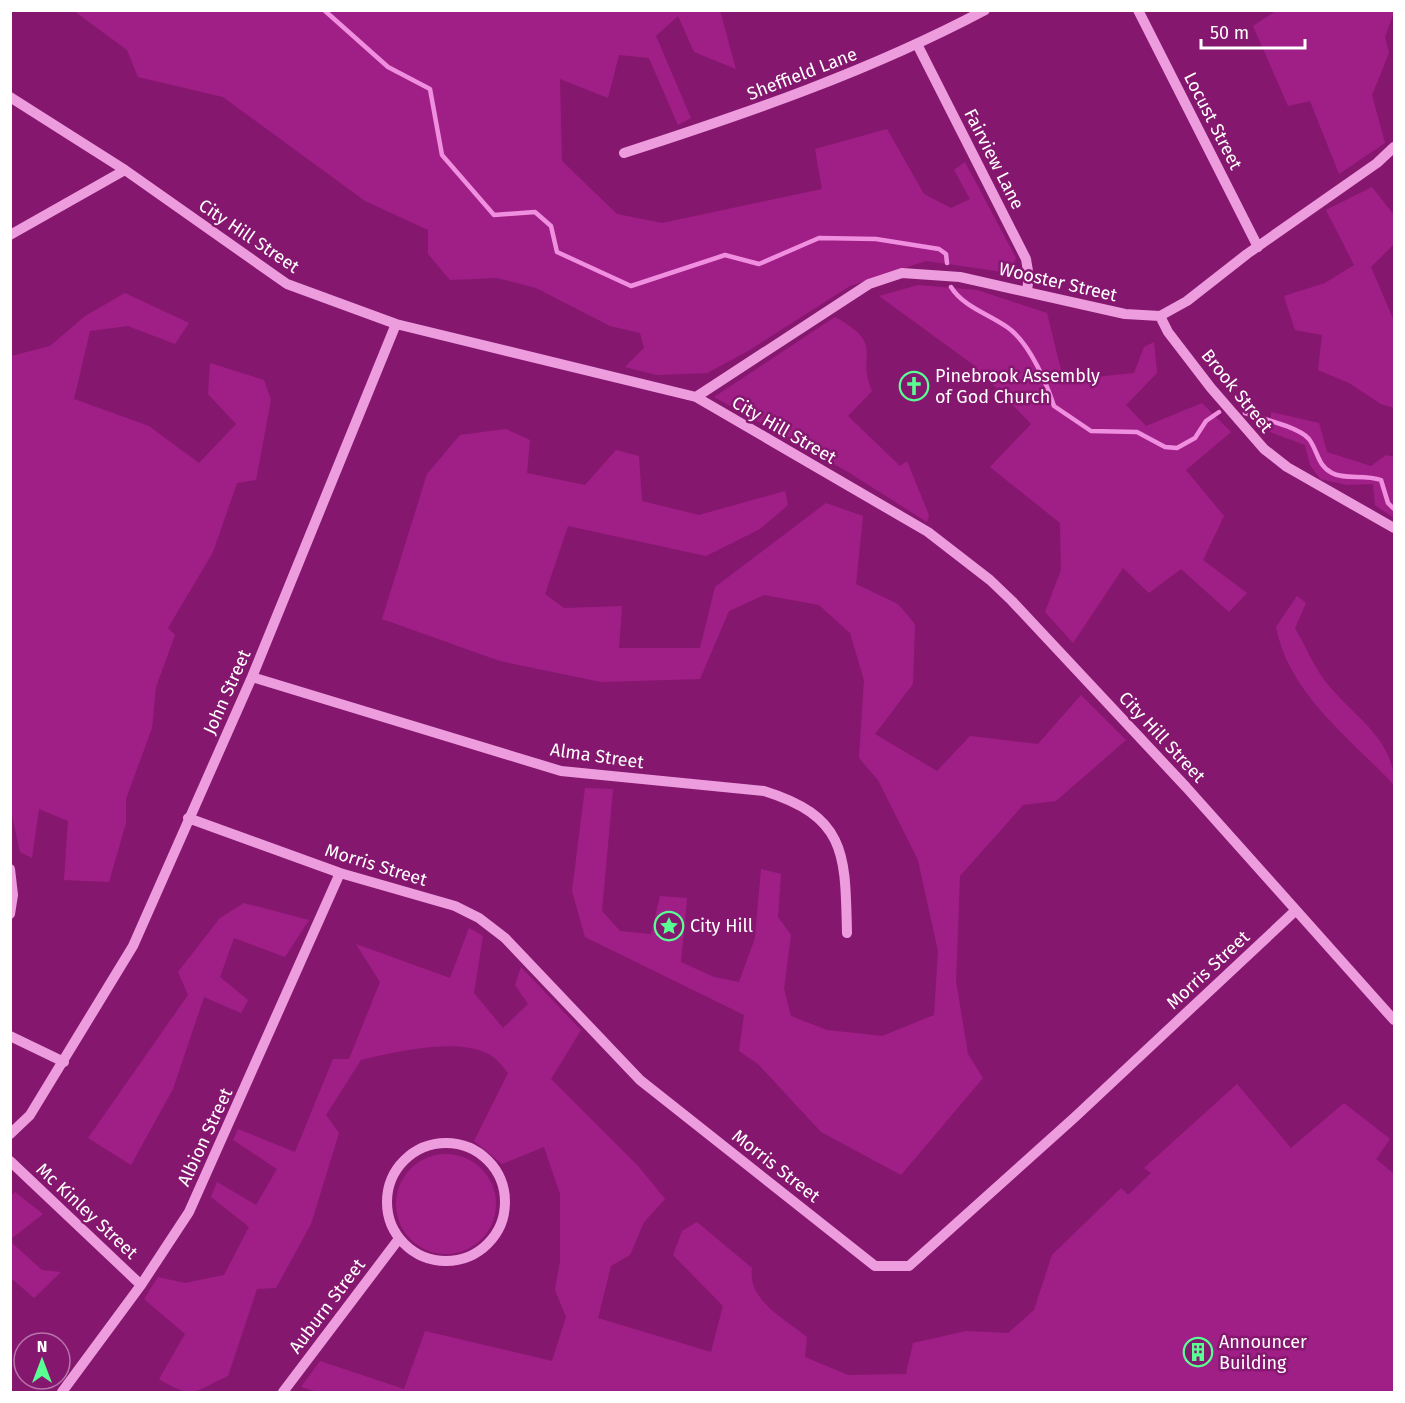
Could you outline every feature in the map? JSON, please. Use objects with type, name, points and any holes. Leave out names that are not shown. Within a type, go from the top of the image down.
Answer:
[{"type":"street","name":"Sheffield Lane","points":[[624,153],[770,105],[918,46],[985,10]]},
{"type":"street","name":"Locust Street","points":[[1138,10],[1258,247]]},
{"type":"street","name":"Fairview Lane","points":[[918,46],[1026,259],[1029,277],[1027,290]]},
{"type":"street","name":"City Hill Street","points":[[10,98],[125,170],[287,284],[396,324],[696,397],[928,532],[998,586],[1186,787],[1395,1020]]},
{"type":"street","points":[[1160,316],[1187,301],[1258,247],[1377,163],[1395,147]]},
{"type":"street","points":[[10,235],[125,170]]},
{"type":"street","name":"Wooster Street","points":[[696,397],[869,284],[902,273],[938,274],[1027,290],[1125,314],[1160,316]]},
{"type":"street","name":"Brook Street","points":[[1160,316],[1168,332],[1210,388],[1264,449],[1287,467],[1395,528]]},
{"type":"street","name":"John Street","points":[[10,1134],[30,1115],[133,946],[252,677],[396,324]]},
{"type":"street","name":"Alma Street","points":[[252,677],[561,771],[764,791],[796,801],[818,817],[841,850],[846,875],[847,933]]},
{"type":"street","name":"Morris Street","points":[[188,818],[340,873],[455,906],[479,918],[505,938],[640,1080],[875,1266],[892,1268],[909,1266],[1076,1117],[1295,911]]},
{"type":"street","points":[[10,869],[13,895],[10,914]]},
{"type":"street","name":"Albion Street","points":[[62,1392],[141,1285],[189,1212],[340,873]]},
{"type":"street","points":[[10,1036],[64,1062]]},
{"type":"street","points":[[450,1143],[470,1148],[494,1168],[504,1192],[505,1204],[501,1224],[486,1246],[460,1260],[430,1259],[416,1253],[398,1240],[386,1206],[391,1179],[407,1157],[427,1147],[450,1143]]},
{"type":"street","name":"Mc Kinley Street","points":[[10,1161],[141,1285]]},
{"type":"street","name":"Auburn Street","points":[[283,1392],[398,1240]]},
{"type":"shaded area","points":[[74,11],[720,11],[736,69],[694,52],[678,16],[656,36],[691,118],[678,125],[649,58],[619,55],[608,98],[560,79],[562,161],[617,214],[662,223],[822,189],[815,149],[887,129],[924,194],[951,208],[970,199],[954,170],[965,162],[1016,258],[1010,273],[926,261],[850,286],[748,351],[707,373],[657,375],[625,367],[644,348],[640,333],[610,326],[536,288],[497,278],[450,280],[428,254],[428,230],[365,201],[223,97],[138,77],[127,50]]},
{"type":"shaded area","points":[[1276,11],[1394,12],[1385,37],[1389,53],[1372,95],[1385,143],[1339,174],[1310,101],[1288,106],[1253,26]]},
{"type":"shaded area","points":[[1372,187],[1394,215],[1394,244],[1371,267],[1394,321],[1394,408],[1381,404],[1349,383],[1318,370],[1322,335],[1295,330],[1284,296],[1325,283],[1354,265],[1326,210]]},
{"type":"shaded area","points":[[918,285],[977,290],[1047,313],[1061,370],[1095,377],[1134,373],[1144,347],[1154,342],[1157,373],[1126,405],[1146,426],[1202,403],[1231,432],[1186,470],[1224,516],[1203,560],[1247,593],[1229,612],[1181,569],[1149,593],[1123,568],[1073,643],[1045,612],[1061,570],[1060,523],[990,467],[1031,424],[975,366],[879,296]]},
{"type":"shaded area","points":[[125,293],[189,323],[175,344],[128,326],[90,331],[74,399],[149,426],[199,463],[236,424],[208,394],[210,363],[264,380],[271,400],[256,480],[237,483],[213,552],[168,628],[175,635],[156,687],[152,728],[126,799],[126,823],[109,882],[64,880],[68,821],[39,809],[32,858],[20,852],[11,811],[11,356],[50,346],[85,316]]},
{"type":"shaded area","points":[[835,317],[860,335],[867,350],[866,367],[872,391],[848,416],[900,466],[907,461],[929,515],[927,522],[848,472],[714,397]]},
{"type":"shaded area","points":[[1271,412],[1319,423],[1327,452],[1371,466],[1386,455],[1394,457],[1394,518],[1375,505],[1373,484],[1347,485],[1320,479],[1310,465],[1305,445],[1270,432]]},
{"type":"shaded area","points":[[506,429],[530,440],[527,473],[585,485],[616,450],[639,456],[642,501],[699,515],[785,491],[788,505],[760,529],[706,556],[568,526],[545,594],[564,608],[622,606],[619,648],[700,648],[715,587],[826,503],[863,516],[856,584],[898,604],[915,624],[913,684],[875,734],[937,771],[970,736],[1038,744],[1081,695],[1126,740],[1056,801],[1023,805],[960,876],[956,981],[968,1054],[983,1078],[901,1175],[821,1132],[758,1064],[739,1051],[744,1015],[585,937],[572,891],[585,788],[613,789],[602,911],[620,931],[651,934],[660,896],[687,898],[681,962],[714,977],[739,982],[755,938],[761,869],[781,874],[778,917],[791,935],[784,989],[791,1016],[827,1030],[882,1036],[934,1015],[938,951],[918,860],[878,780],[859,758],[864,680],[850,633],[819,605],[764,595],[729,611],[700,679],[601,682],[500,661],[382,619],[427,474],[460,435]]},
{"type":"shaded area","points":[[1297,596],[1306,603],[1295,628],[1325,681],[1379,740],[1392,768],[1394,785],[1323,714],[1294,673],[1283,651],[1276,627]]},
{"type":"shaded area","points":[[244,903],[309,920],[285,957],[234,938],[220,977],[248,1000],[241,1013],[204,997],[173,1089],[131,1165],[88,1138],[188,995],[178,972],[220,918]]},
{"type":"shaded area","points":[[469,928],[483,936],[474,993],[503,1028],[528,1004],[515,985],[521,967],[581,1030],[551,1079],[639,1167],[665,1199],[644,1222],[630,1255],[611,1266],[598,1318],[711,1352],[723,1306],[673,1255],[682,1231],[697,1222],[752,1268],[755,1290],[761,1299],[769,1308],[807,1337],[805,1357],[848,1375],[906,1374],[913,1343],[966,1331],[1008,1333],[1034,1310],[1052,1255],[1121,1188],[1128,1195],[1151,1173],[1144,1168],[1237,1084],[1291,1148],[1344,1103],[1390,1139],[1376,1159],[1394,1174],[1394,1392],[318,1392],[301,1387],[320,1361],[404,1389],[425,1331],[552,1361],[566,1317],[555,1290],[560,1261],[560,1194],[544,1147],[502,1164],[474,1141],[508,1073],[492,1056],[479,1050],[446,1046],[409,1050],[361,1060],[326,1115],[339,1133],[311,1224],[276,1288],[257,1289],[228,1376],[194,1391],[180,1390],[159,1379],[185,1334],[144,1299],[158,1277],[185,1283],[224,1275],[249,1227],[211,1197],[217,1182],[256,1205],[277,1169],[233,1140],[238,1129],[295,1152],[333,1059],[349,1059],[380,982],[356,944],[450,978]]},
{"type":"shaded area","points":[[446,1154],[465,1158],[481,1169],[492,1185],[496,1204],[492,1223],[481,1239],[465,1250],[446,1254],[427,1250],[411,1239],[400,1223],[396,1204],[400,1185],[411,1169],[427,1158]]},
{"type":"shaded area","points":[[15,1192],[43,1214],[11,1239],[11,1196]]},
{"type":"shaded area","points":[[11,1242],[42,1270],[61,1272],[34,1298],[11,1278]]},
{"type":"waterway","points":[[324,10],[388,67],[430,89],[442,155],[494,215],[535,212],[551,226],[557,252],[631,286],[725,255],[759,264],[819,238],[876,239],[939,249],[946,254],[947,263]]},
{"type":"waterway","points":[[951,287],[963,300],[1004,325],[1018,337],[1037,365],[1054,406],[1091,431],[1137,432],[1165,447],[1177,448],[1195,438],[1206,421],[1219,412]]},
{"type":"waterway","points":[[1245,413],[1288,427],[1304,435],[1309,439],[1323,466],[1332,473],[1381,480],[1388,503],[1394,509]]},
{"type":"place","name":"Pinebrook Assembly of God Church","points":[[914,386]]},
{"type":"place","name":"City Hill","points":[[669,926]]},
{"type":"place","name":"Announcer Building","points":[[1198,1352]]}]
